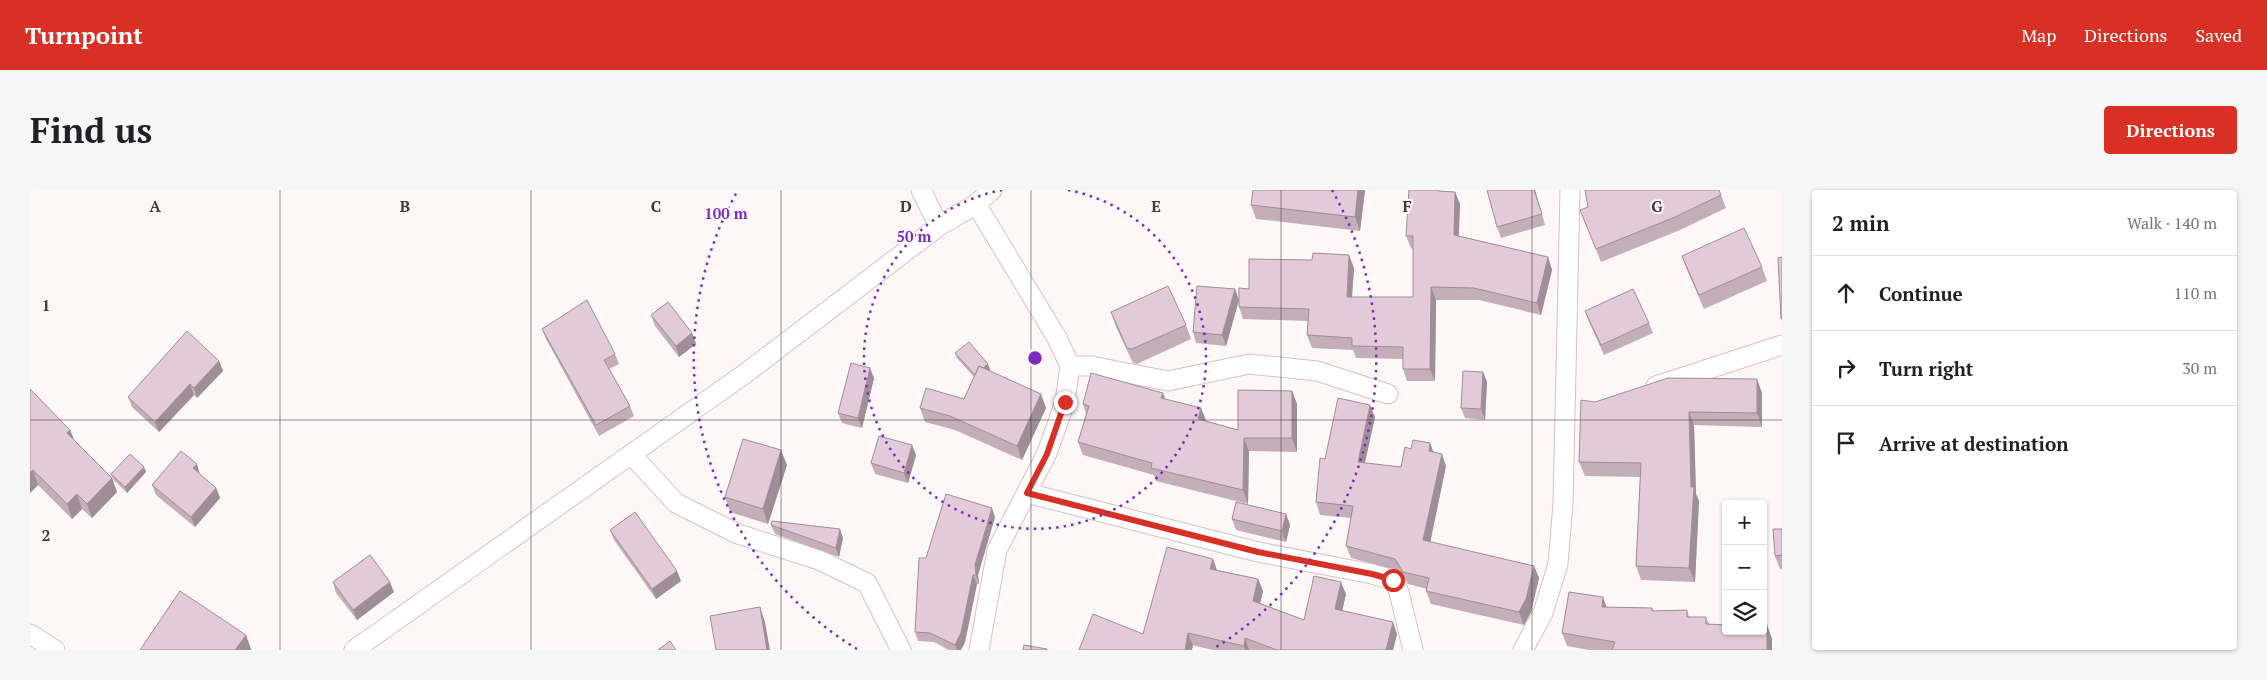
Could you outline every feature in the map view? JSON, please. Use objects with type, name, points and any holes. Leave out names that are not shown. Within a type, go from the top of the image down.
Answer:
[{"type":"street","points":[[921,190],[939,226]]},
{"type":"street","points":[[354,650],[746,373],[939,226],[976,204],[992,190]]},
{"type":"street","points":[[1523,650],[1543,613],[1558,564],[1573,401],[1570,190]]},
{"type":"street","points":[[976,204],[1057,338],[1070,366],[1065,402],[1047,454],[997,550],[979,650]]},
{"type":"street","points":[[1635,393],[1782,345]]},
{"type":"street","points":[[1070,366],[1091,366],[1168,381],[1249,364],[1317,371],[1388,394]]},
{"type":"street","points":[[631,454],[676,502],[738,534],[819,560],[867,583],[901,650]]},
{"type":"street","points":[[1027,493],[1258,552],[1372,574],[1393,580],[1399,592],[1413,650]]},
{"type":"street","points":[[30,634],[55,650]]},
{"type":"building","points":[[1253,190],[1358,190],[1355,217],[1251,205]]},
{"type":"building","points":[[1409,190],[1455,192],[1454,235],[1548,257],[1537,303],[1474,288],[1431,287],[1430,369],[1403,369],[1403,347],[1352,346],[1352,338],[1307,335],[1309,309],[1239,307],[1239,288],[1249,289],[1249,259],[1312,260],[1313,253],[1349,255],[1347,297],[1413,297],[1413,236],[1406,236]]},
{"type":"building","points":[[1487,190],[1534,190],[1542,214],[1497,227]]},
{"type":"building","points":[[1585,190],[1719,190],[1721,195],[1675,217],[1596,249],[1580,210],[1588,207]]},
{"type":"building","points":[[1744,228],[1762,267],[1699,295],[1682,256]]},
{"type":"building","points":[[1782,257],[1782,319],[1781,319],[1778,258]]},
{"type":"building","points":[[1168,286],[1186,325],[1132,349],[1127,348],[1111,312]]},
{"type":"building","points":[[1197,286],[1235,289],[1222,335],[1193,332]]},
{"type":"building","points":[[1633,289],[1649,323],[1601,345],[1585,311]]},
{"type":"building","points":[[587,300],[615,354],[604,360],[630,406],[596,425],[542,329]]},
{"type":"building","points":[[668,302],[692,333],[676,346],[651,315]]},
{"type":"building","points":[[187,331],[219,361],[194,388],[190,384],[155,422],[128,397]]},
{"type":"building","points":[[969,342],[988,364],[983,368],[979,366],[975,375],[955,353]]},
{"type":"building","points":[[851,363],[870,368],[858,418],[838,413]]},
{"type":"building","points":[[979,366],[1041,394],[1017,446],[950,416],[920,408],[926,388],[964,399]]},
{"type":"building","points":[[1463,371],[1483,372],[1481,409],[1461,408]]},
{"type":"building","points":[[1091,373],[1163,393],[1161,398],[1201,408],[1198,419],[1238,430],[1238,390],[1292,391],[1292,438],[1244,438],[1243,490],[1151,468],[1152,463],[1078,442],[1089,406],[1083,404]]},
{"type":"building","points":[[1668,378],[1757,379],[1757,413],[1689,412],[1691,487],[1694,487],[1689,568],[1636,566],[1641,463],[1579,462],[1581,400],[1595,402]]},
{"type":"building","points":[[30,389],[70,430],[67,433],[112,478],[87,504],[77,494],[67,504],[33,470],[30,473]]},
{"type":"building","points":[[1338,398],[1370,405],[1358,462],[1401,467],[1405,447],[1411,449],[1413,440],[1430,443],[1429,451],[1442,454],[1423,540],[1534,566],[1526,599],[1519,612],[1426,591],[1429,578],[1403,572],[1395,559],[1346,546],[1353,506],[1316,502],[1320,458],[1325,459]]},
{"type":"building","points":[[879,436],[912,445],[904,473],[871,463]]},
{"type":"building","points":[[743,439],[781,450],[763,509],[725,497]]},
{"type":"building","points":[[181,451],[197,464],[193,468],[216,488],[191,517],[152,485]]},
{"type":"building","points":[[130,454],[144,467],[125,487],[111,474]]},
{"type":"building","points":[[946,494],[992,508],[975,565],[976,575],[973,575],[961,633],[955,645],[930,633],[915,632],[919,558],[926,558]]},
{"type":"building","points":[[1236,502],[1286,514],[1282,531],[1232,519]]},
{"type":"building","points":[[635,512],[677,571],[652,589],[610,530]]},
{"type":"building","points":[[772,521],[840,529],[836,548],[771,525]]},
{"type":"building","points":[[1773,529],[1782,529],[1782,555],[1775,556]]},
{"type":"building","points":[[1167,547],[1213,559],[1210,569],[1258,579],[1253,601],[1304,620],[1314,576],[1341,582],[1335,609],[1393,622],[1386,650],[1277,650],[1245,638],[1244,646],[1188,633],[1185,650],[1079,650],[1093,614],[1143,634]]},
{"type":"building","points":[[370,555],[390,582],[353,610],[333,582]]},
{"type":"building","points":[[180,591],[246,635],[235,650],[140,650]]},
{"type":"building","points":[[1569,592],[1603,597],[1602,607],[1652,608],[1652,611],[1687,610],[1687,617],[1706,617],[1706,624],[1722,625],[1722,635],[1767,635],[1767,650],[1612,650],[1615,642],[1562,633]]},
{"type":"building","points":[[760,607],[767,650],[716,650],[710,616]]},
{"type":"building","points":[[670,641],[676,650],[658,650]]},
{"type":"building","points":[[1024,645],[1047,649],[1047,650],[1023,650]]},
{"type":"route","points":[[1065,402],[1047,454],[1027,493],[1258,552],[1372,574],[1393,580]]}]
